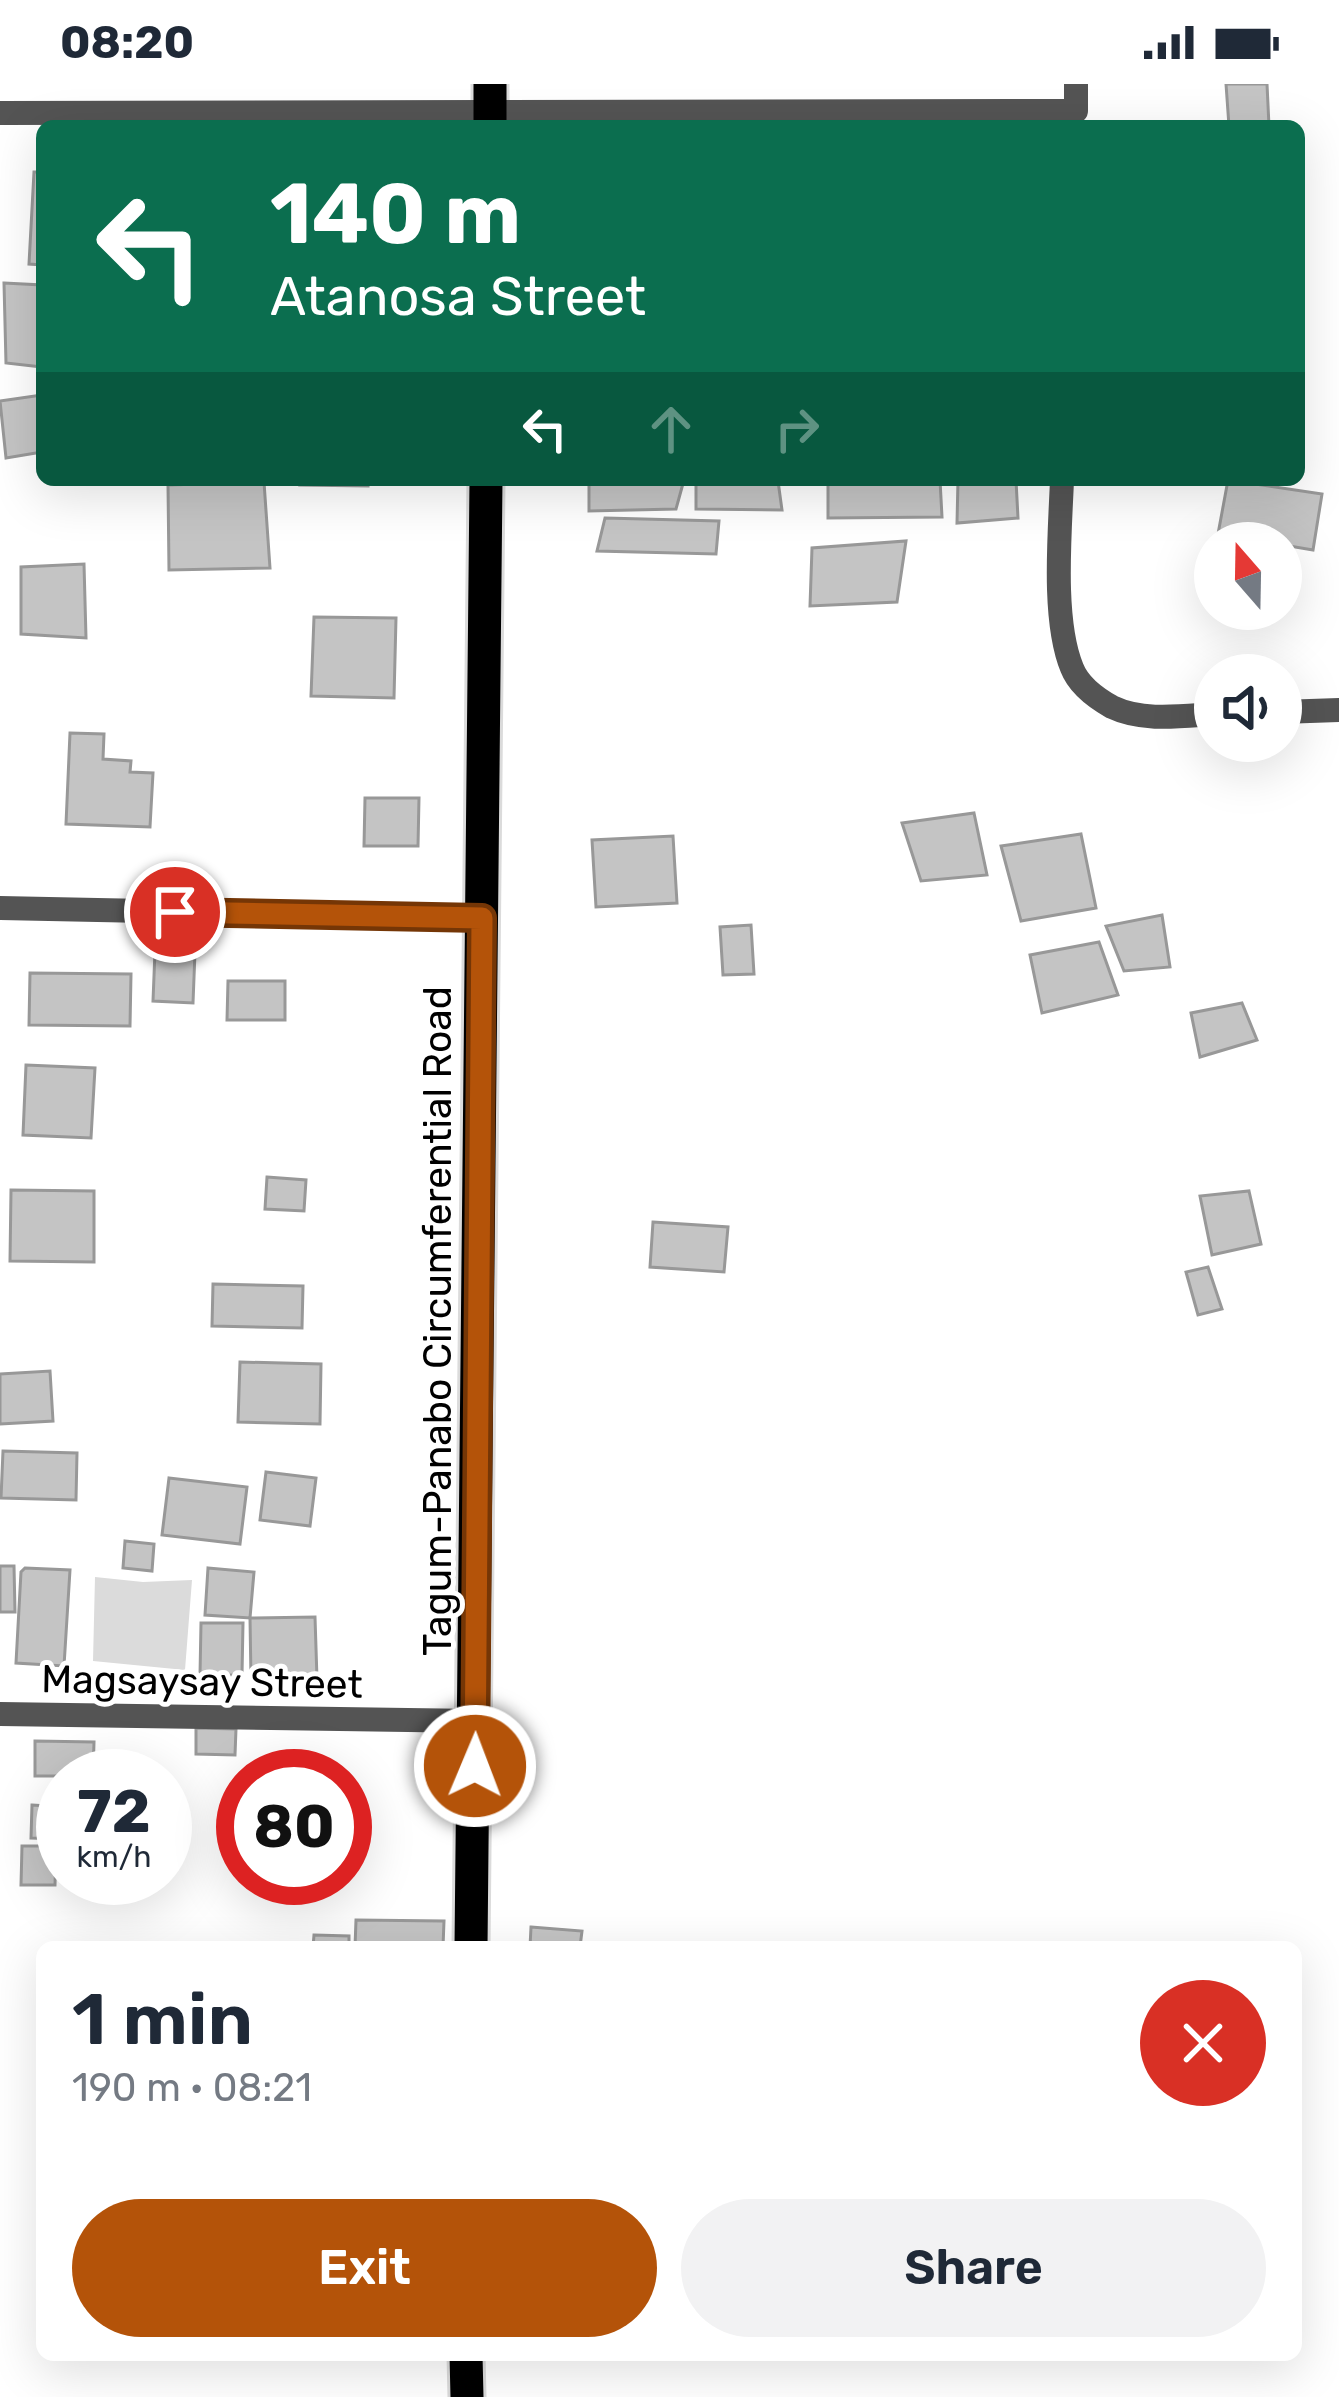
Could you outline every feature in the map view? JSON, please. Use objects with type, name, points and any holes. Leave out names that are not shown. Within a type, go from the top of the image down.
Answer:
[{"type":"highway","name":"Tagum-Panabo Circumferential Road","points":[[471,1941],[486,486]]},
{"type":"highway","points":[[466,2361],[466,2397]]},
{"type":"street","points":[[0,113],[490,107],[1075,119],[1076,84]]},
{"type":"street","points":[[1062,486],[1061,606],[1072,668],[1086,690],[1115,709],[1153,717],[1194,715]]},
{"type":"street","points":[[1302,711],[1339,710]]},
{"type":"street","points":[[0,908],[482,918]]},
{"type":"street","name":"Magsaysay Street","points":[[0,1714],[476,1721]]},
{"type":"shaded area","points":[[95,1577],[192,1580],[185,1670],[93,1661]]},
{"type":"building","points":[[1226,84],[1267,84],[1269,120],[1229,120]]},
{"type":"building","points":[[34,172],[36,172],[36,265],[29,264]]},
{"type":"building","points":[[4,283],[36,285],[36,366],[6,363]]},
{"type":"building","points":[[36,396],[36,453],[6,458],[0,401]]},
{"type":"building","points":[[168,486],[264,486],[270,568],[169,570]]},
{"type":"building","points":[[589,486],[682,486],[676,509],[589,511]]},
{"type":"building","points":[[696,486],[779,486],[782,510],[696,509]]},
{"type":"building","points":[[828,486],[940,486],[942,517],[828,518]]},
{"type":"building","points":[[958,486],[1016,486],[1018,518],[957,523]]},
{"type":"building","points":[[1227,486],[1322,494],[1313,550],[1302,548],[1302,522],[1220,522]]},
{"type":"building","points":[[605,518],[719,521],[716,554],[597,551]]},
{"type":"building","points":[[906,541],[897,602],[810,606],[812,548]]},
{"type":"building","points":[[84,564],[86,638],[21,634],[21,567]]},
{"type":"building","points":[[314,617],[396,618],[394,698],[311,696]]},
{"type":"building","points":[[70,733],[104,734],[103,759],[131,761],[130,772],[153,773],[150,827],[66,824]]},
{"type":"building","points":[[365,798],[419,798],[418,846],[364,846]]},
{"type":"building","points":[[974,813],[987,875],[921,881],[902,823]]},
{"type":"building","points":[[1081,834],[1096,908],[1021,921],[1001,846]]},
{"type":"building","points":[[673,836],[677,903],[596,907],[592,840]]},
{"type":"building","points":[[1162,915],[1170,967],[1124,971],[1106,926]]},
{"type":"building","points":[[751,925],[754,974],[723,975],[720,927]]},
{"type":"building","points":[[1099,942],[1118,995],[1042,1013],[1030,955]]},
{"type":"building","points":[[155,951],[195,952],[193,1003],[153,1001]]},
{"type":"building","points":[[30,973],[131,974],[130,1026],[29,1025]]},
{"type":"building","points":[[228,981],[285,981],[285,1020],[227,1020]]},
{"type":"building","points":[[1242,1003],[1257,1040],[1200,1057],[1191,1013]]},
{"type":"building","points":[[26,1065],[95,1068],[91,1138],[23,1135]]},
{"type":"building","points":[[267,1177],[306,1180],[304,1211],[265,1209]]},
{"type":"building","points":[[11,1190],[94,1191],[94,1262],[10,1261]]},
{"type":"building","points":[[1249,1191],[1261,1244],[1212,1255],[1200,1196]]},
{"type":"building","points":[[653,1222],[728,1227],[724,1272],[650,1267]]},
{"type":"building","points":[[1208,1267],[1222,1309],[1198,1315],[1186,1272]]},
{"type":"building","points":[[213,1284],[303,1286],[302,1328],[212,1326]]},
{"type":"building","points":[[240,1362],[321,1364],[320,1424],[238,1422]]},
{"type":"building","points":[[50,1371],[53,1421],[0,1424],[0,1374]]},
{"type":"building","points":[[3,1451],[77,1453],[76,1500],[1,1498]]},
{"type":"building","points":[[266,1472],[316,1478],[310,1526],[260,1520]]},
{"type":"building","points":[[169,1478],[247,1487],[240,1544],[162,1535]]},
{"type":"building","points":[[125,1541],[154,1544],[152,1571],[123,1568]]},
{"type":"building","points":[[0,1566],[14,1566],[15,1612],[0,1612]]},
{"type":"building","points":[[25,1568],[70,1570],[64,1666],[16,1663],[21,1572]]},
{"type":"building","points":[[208,1568],[254,1572],[250,1618],[205,1615]]},
{"type":"building","points":[[315,1617],[317,1679],[251,1680],[250,1618]]},
{"type":"building","points":[[201,1623],[243,1623],[242,1675],[200,1675]]},
{"type":"building","points":[[196,1728],[236,1729],[235,1749],[196,1754]]},
{"type":"building","points":[[35,1741],[94,1742],[94,1749],[36,1749],[35,1776]]},
{"type":"building","points":[[32,1805],[36,1805],[36,1838],[31,1838]]},
{"type":"building","points":[[22,1846],[36,1846],[36,1885],[21,1885]]},
{"type":"building","points":[[356,1920],[444,1921],[443,1941],[355,1941]]},
{"type":"building","points":[[531,1927],[582,1931],[581,1941],[530,1941]]},
{"type":"building","points":[[314,1935],[349,1936],[349,1941],[314,1941]]},
{"type":"route","points":[[175,912],[482,918],[475,1766]]}]
